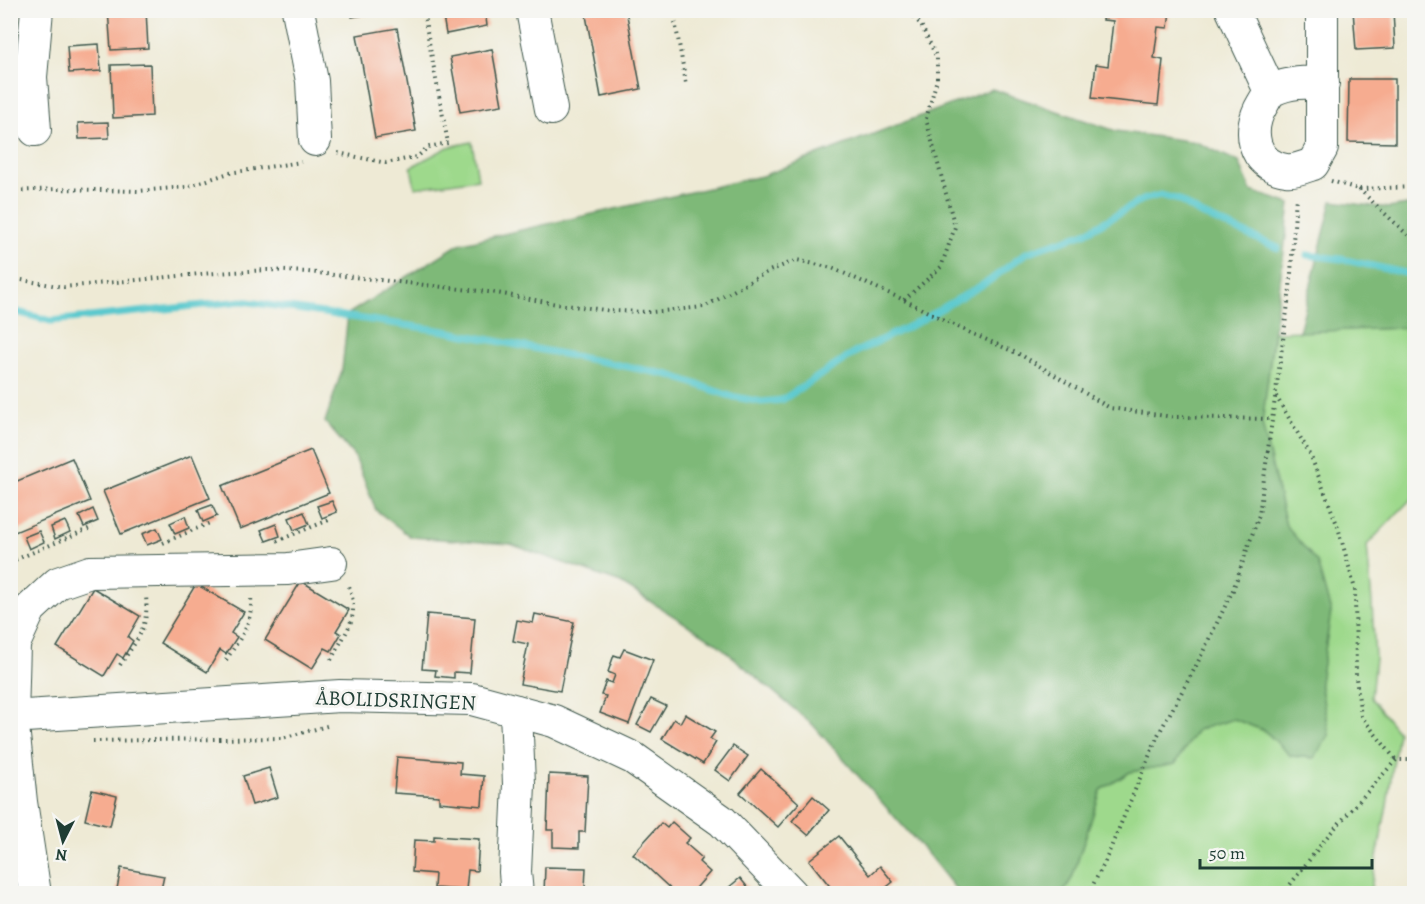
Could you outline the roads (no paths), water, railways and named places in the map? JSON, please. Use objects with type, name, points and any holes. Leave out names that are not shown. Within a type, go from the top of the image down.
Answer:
[{"type":"street","points":[[35,130],[31,77],[37,10]]},
{"type":"street","points":[[298,10],[312,81],[308,151]]},
{"type":"street","points":[[532,10],[551,109]]},
{"type":"street","points":[[1232,10],[1270,91]]},
{"type":"street","points":[[1322,10],[1323,82],[1322,148],[1305,167],[1286,170],[1272,166],[1260,157],[1254,145],[1254,127],[1260,108],[1270,91],[1290,84],[1323,82]]},
{"type":"street","points":[[35,894],[11,717],[12,644],[30,609],[58,583],[90,572],[288,569],[331,562]]},
{"type":"street","name":"ÅBOLIDSRINGEN","points":[[11,717],[340,696],[472,699],[554,722],[633,758],[722,821],[792,894]]},
{"type":"street","points":[[516,711],[519,784],[515,872],[517,894]]},
{"type":"waterway","points":[[10,310],[51,321],[242,301],[445,331],[670,375],[730,396],[762,402],[782,400],[856,352],[918,322],[989,281],[1026,253],[1085,233],[1142,200],[1160,195],[1179,200],[1199,213],[1278,248]]},
{"type":"waterway","points":[[1307,255],[1341,259],[1414,275]]}]
